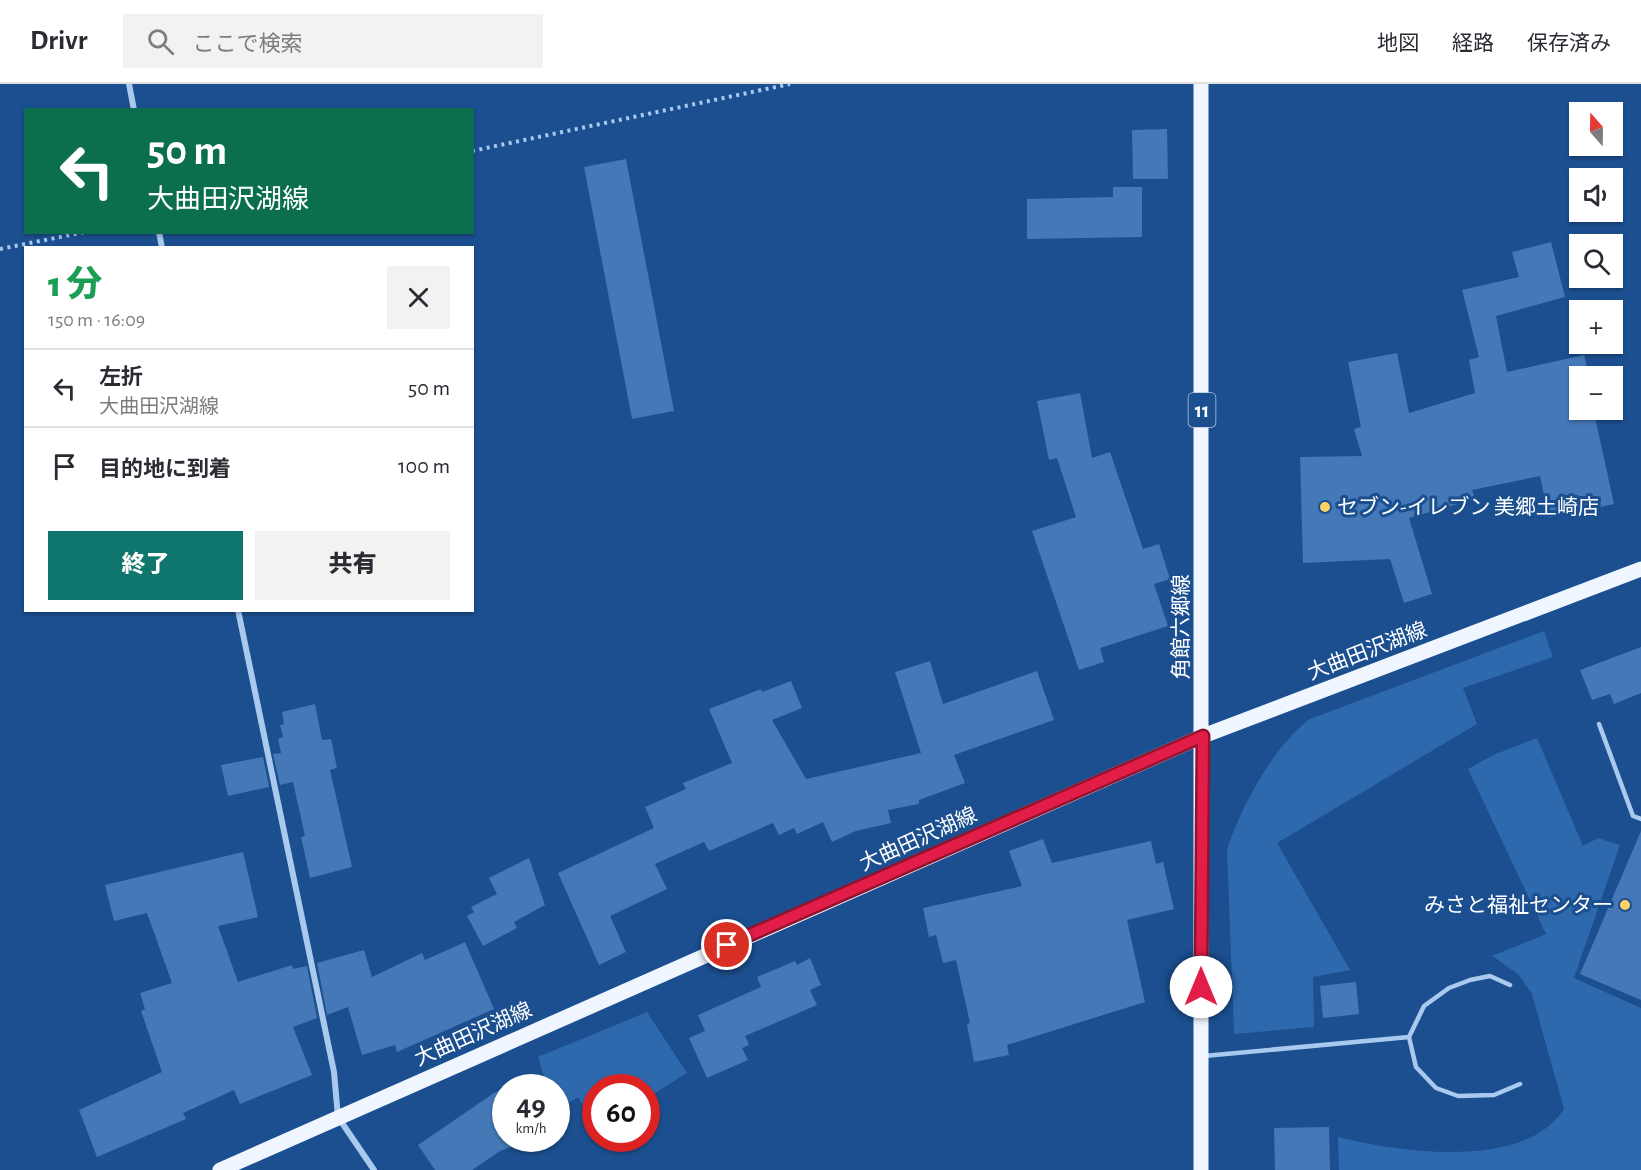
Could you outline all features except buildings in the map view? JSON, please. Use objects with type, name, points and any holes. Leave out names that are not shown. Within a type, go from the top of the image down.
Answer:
[{"type":"main road","name":"角館六郷線","points":[[1201,84],[1203,736],[1201,1170]]},
{"type":"main road","name":"大曲田沢湖線","points":[[220,1170],[1203,736],[1641,569]]},
{"type":"street","points":[[129,84],[134,108]]},
{"type":"street","points":[[238,612],[334,1072],[338,1117],[374,1170]]},
{"type":"lane","points":[[1599,724],[1633,816],[1641,819]]},
{"type":"lane","points":[[1510,985],[1490,976],[1449,988],[1424,1006],[1409,1037],[1416,1067],[1436,1088],[1458,1096],[1494,1095],[1520,1084]]},
{"type":"lane","points":[[1201,1056],[1409,1037]]},
{"type":"path","points":[[474,151],[790,84]]},
{"type":"path","points":[[0,249],[75,234]]},
{"type":"shaded area","points":[[1544,631],[1553,657],[1463,688],[1477,724],[1277,843],[1350,970],[1313,977],[1314,1027],[1234,1034],[1227,849],[1250,796],[1284,744],[1310,719]]},
{"type":"shaded area","points":[[1537,738],[1583,846],[1598,838],[1620,845],[1574,978],[1641,1008],[1641,1170],[1339,1170],[1338,1137],[1395,1148],[1428,1151],[1461,1152],[1492,1149],[1521,1141],[1546,1128],[1564,1109],[1532,994],[1518,974],[1492,956],[1546,934],[1468,769],[1493,755]]},
{"type":"shaded area","points":[[647,1012],[687,1073],[660,1090],[660,1074],[582,1074],[582,1103],[578,1097],[570,1102],[570,1074],[543,1074],[538,1057]]},
{"type":"place","name":"セブン-イレブン 美郷土崎店","points":[[1325,507]]},
{"type":"place","name":"みさと福祉センター","points":[[1625,905]]},
{"type":"route","points":[[727,945],[1203,736],[1201,987]]}]
